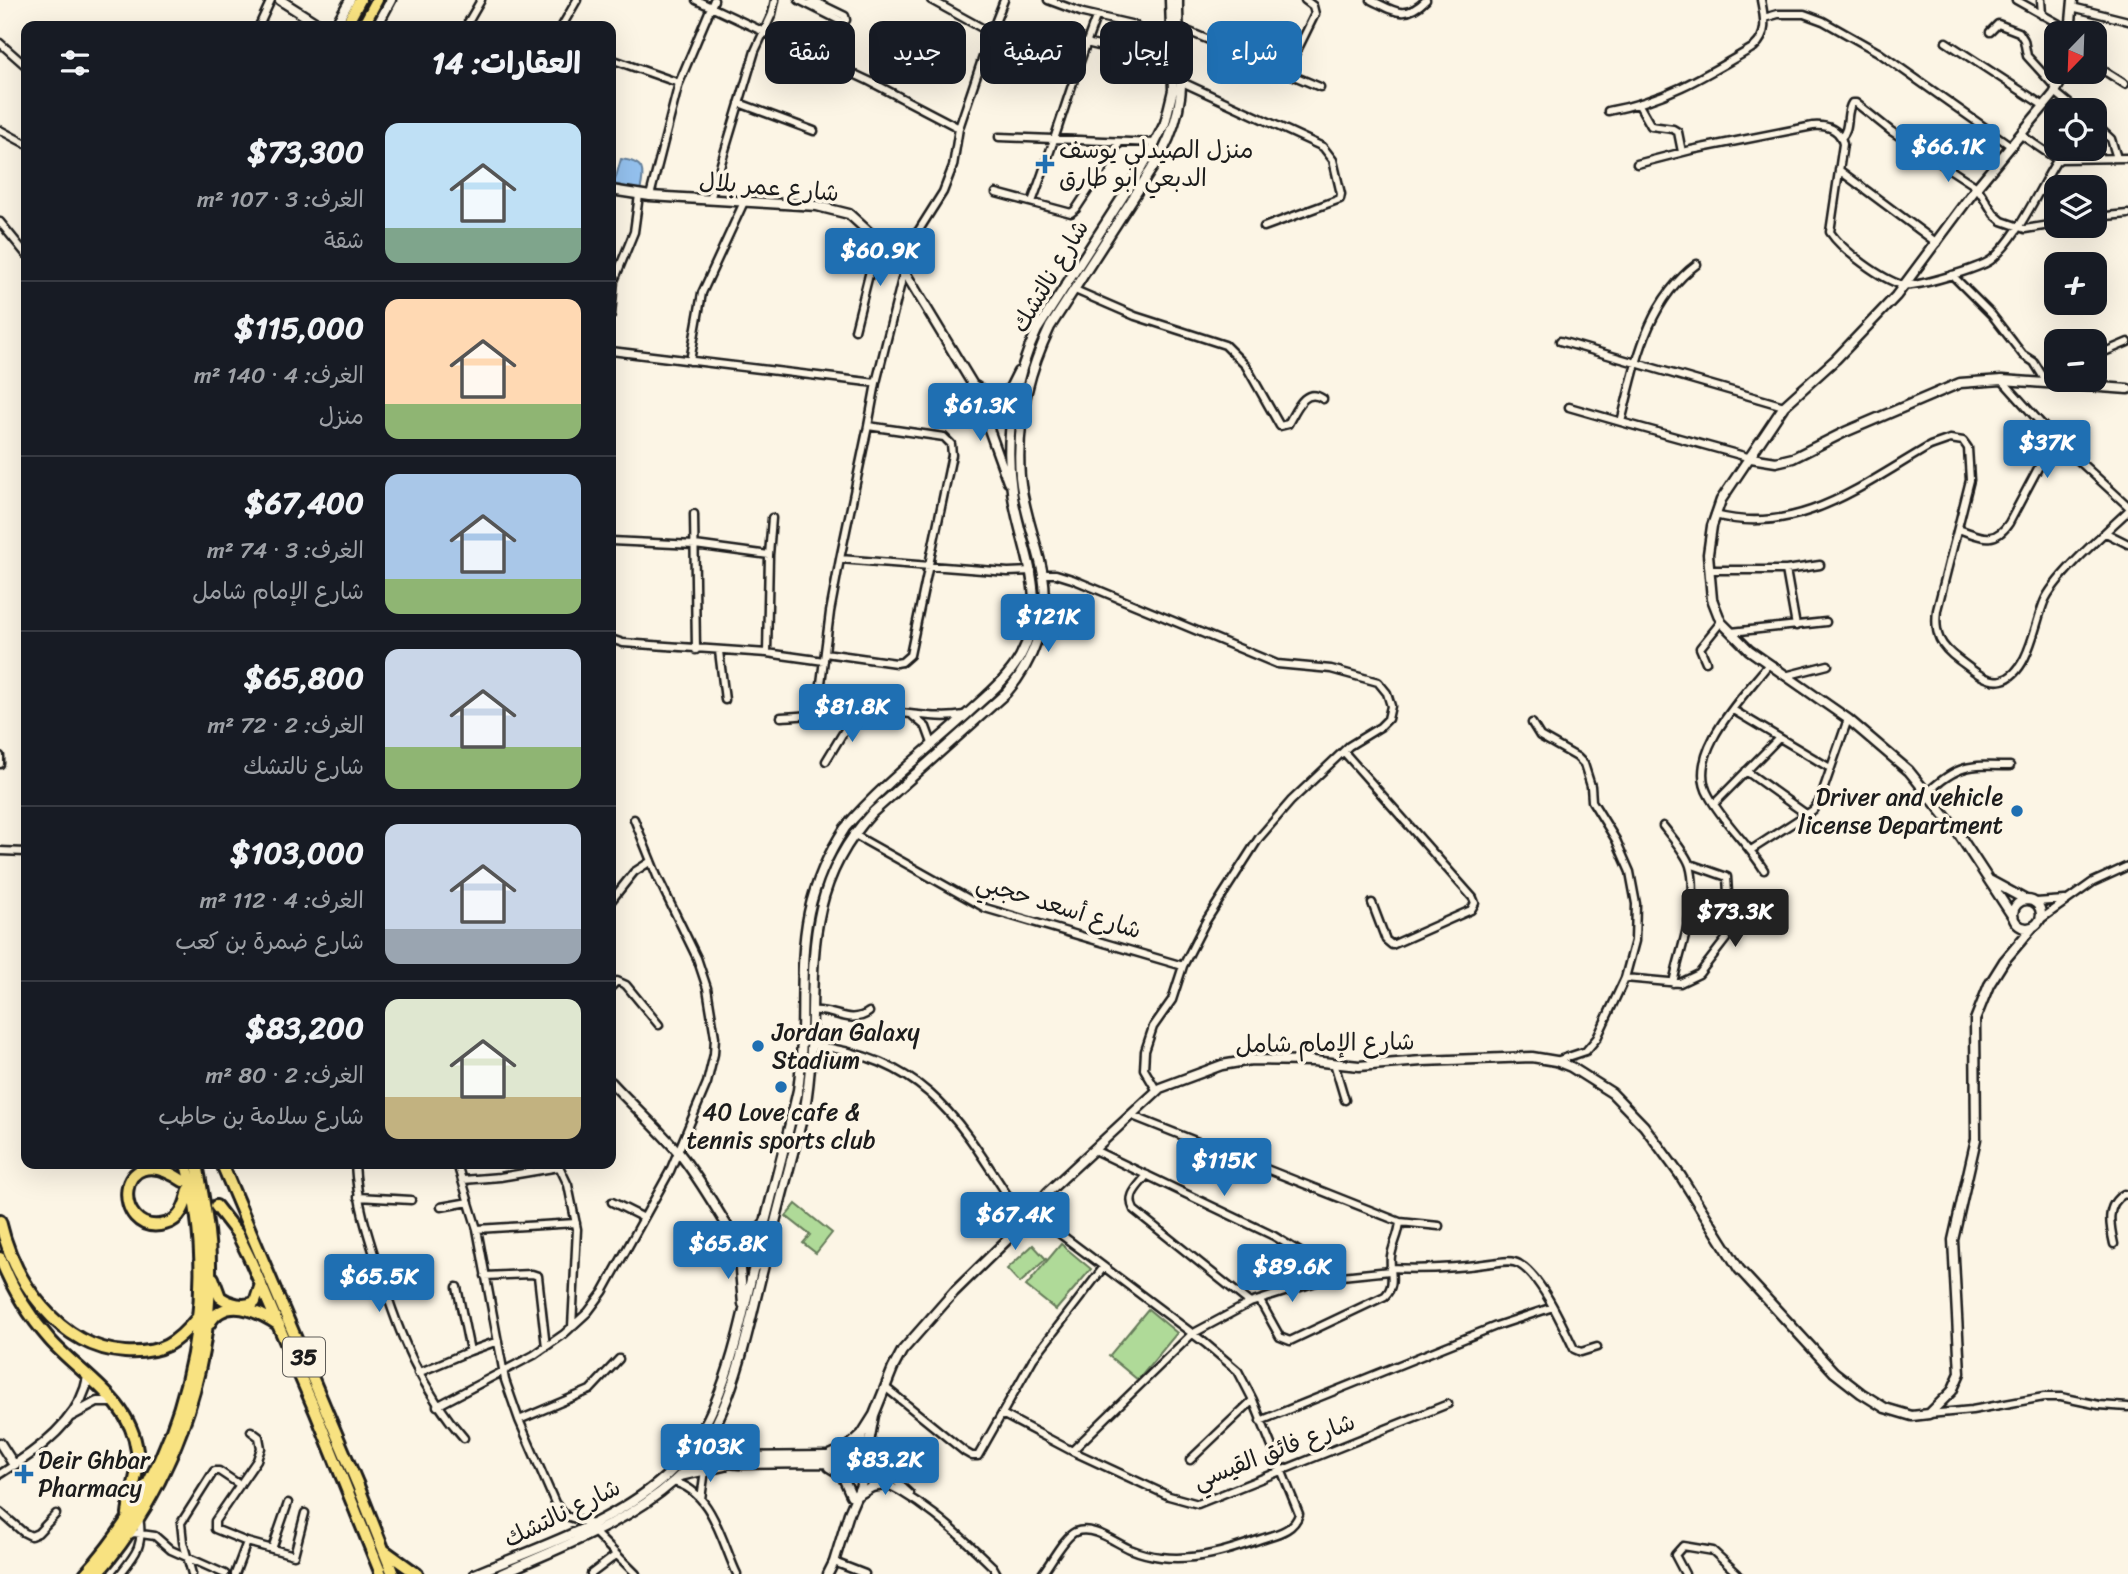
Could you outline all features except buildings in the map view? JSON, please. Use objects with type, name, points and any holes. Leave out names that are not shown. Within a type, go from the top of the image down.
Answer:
[{"type":"highway","points":[[366,21],[377,0]]},
{"type":"highway","points":[[348,21],[354,2]]},
{"type":"highway","points":[[148,1169],[139,1171],[127,1186],[126,1199],[138,1218],[149,1224],[169,1223],[179,1215],[184,1207],[186,1169]]},
{"type":"highway","points":[[163,1169],[187,1181],[205,1266],[220,1297],[243,1305],[254,1303],[261,1284]]},
{"type":"highway","points":[[85,1574],[133,1517],[165,1470],[182,1429],[195,1385],[206,1328],[205,1266],[197,1169]]},
{"type":"highway","name":"35","points":[[224,1169],[393,1574]]},
{"type":"highway","name":"35","points":[[216,1206],[241,1239],[381,1574]]},
{"type":"highway","points":[[0,1221],[11,1256],[34,1297],[58,1322],[84,1340],[118,1351],[157,1350],[176,1341],[198,1317]]},
{"type":"highway","points":[[0,1258],[32,1318],[54,1345],[116,1402],[131,1427],[138,1454],[136,1481],[129,1503],[133,1517]]},
{"type":"highway","points":[[97,1574],[125,1537],[175,1424],[191,1362],[205,1266]]},
{"type":"highway","points":[[206,1328],[216,1312],[228,1308],[252,1311],[279,1325]]},
{"type":"highway","points":[[384,1550],[417,1574]]},
{"type":"street","points":[[261,21],[271,0]]},
{"type":"street","points":[[280,0],[313,21]]},
{"type":"street","points":[[380,21],[391,0]]},
{"type":"street","points":[[469,21],[481,0]]},
{"type":"street","points":[[565,21],[577,0]]},
{"type":"street","points":[[696,0],[713,3],[763,36],[869,81],[959,128]]},
{"type":"street","points":[[710,200],[739,103],[777,0]]},
{"type":"street","points":[[799,0],[834,14],[812,0]]},
{"type":"street","points":[[931,0],[980,27]]},
{"type":"street","points":[[996,21],[1004,0]]},
{"type":"street","points":[[1048,0],[1096,17],[1135,25],[1141,34],[1140,51],[1132,55],[1086,43],[1096,17]]},
{"type":"street","name":"شارع نالتشك","points":[[502,1574],[593,1528],[653,1487],[690,1456],[711,1430],[735,1377],[805,1108],[819,912],[835,864],[853,834],[922,762],[933,746],[1004,679],[1022,652],[1033,615],[1034,590],[1032,571],[1012,492],[1011,429],[1017,386],[1026,355],[1047,314],[1156,143],[1165,122],[1173,90],[1171,5],[1180,0]]},
{"type":"street","points":[[1302,40],[1315,14],[1313,6],[1305,0]]},
{"type":"street","points":[[1371,0],[1405,13],[1413,12],[1426,0]]},
{"type":"street","points":[[1608,111],[1639,106],[1664,96],[1754,47],[1763,36],[1761,0]]},
{"type":"street","points":[[2017,0],[2052,21]]},
{"type":"street","points":[[2040,0],[2042,15]]},
{"type":"street","points":[[339,21],[354,2]]},
{"type":"street","points":[[650,196],[679,83],[713,3]]},
{"type":"street","points":[[2071,21],[2073,3],[2128,22]]},
{"type":"street","points":[[1764,18],[1778,14],[1804,14],[1823,21],[1878,52],[2011,146]]},
{"type":"street","points":[[1990,32],[1998,24],[2019,32],[2024,40],[2027,56],[2064,98]]},
{"type":"street","points":[[1946,42],[2044,106],[1977,187],[1905,286],[1836,359],[1784,406],[1751,458],[1728,486],[1715,515],[1708,554],[1709,570],[1712,599],[1721,622],[1768,665],[1848,719],[1893,756],[1928,792],[2014,920],[2023,928],[2032,928]]},
{"type":"street","points":[[0,43],[21,61]]},
{"type":"street","points":[[616,61],[679,83]]},
{"type":"street","points":[[895,256],[919,230],[940,198],[953,166],[959,128],[980,66]]},
{"type":"street","points":[[2107,73],[2125,84]]},
{"type":"street","points":[[1302,79],[1320,87]]},
{"type":"street","points":[[1032,202],[1073,84]]},
{"type":"street","name":"شارع نالتشك","points":[[475,1574],[632,1512],[676,1479],[690,1456],[724,1381],[743,1316],[798,1090],[802,1067],[804,960],[808,915],[817,884],[829,854],[845,828],[994,705],[1013,685],[1028,662],[1042,619],[1044,591],[1021,487],[1021,417],[1029,380],[1050,327],[1162,153],[1177,119],[1182,84]]},
{"type":"street","points":[[1186,84],[1323,148],[1333,160],[1340,199],[1264,227]]},
{"type":"street","points":[[2050,98],[2060,84]]},
{"type":"street","points":[[739,103],[814,131]]},
{"type":"street","points":[[1841,138],[1846,131],[1849,107],[1856,103],[1891,131],[1977,187],[1997,217],[2017,227],[2044,226]]},
{"type":"street","points":[[1639,106],[1651,126],[1678,132],[1682,152]]},
{"type":"street","points":[[1637,164],[1682,152],[1813,126],[1830,128],[1841,138],[1843,144],[1830,232],[1875,272],[1905,286],[1952,275],[1990,260],[2017,227],[2057,161]]},
{"type":"street","points":[[0,130],[21,141]]},
{"type":"street","points":[[2021,135],[2044,151]]},
{"type":"street","points":[[2107,135],[2111,139],[2117,158]]},
{"type":"street","points":[[999,138],[1156,143]]},
{"type":"street","points":[[996,193],[1073,212],[1120,142]]},
{"type":"street","points":[[2107,158],[2128,158]]},
{"type":"street","points":[[1839,170],[1937,243]]},
{"type":"street","name":"شارع عمر بلال","points":[[616,191],[650,196],[817,206],[843,211],[857,219],[895,256],[973,384],[1012,492]]},
{"type":"street","points":[[616,273],[634,232],[639,195]]},
{"type":"street","points":[[690,361],[702,293],[744,202]]},
{"type":"street","points":[[2107,217],[2128,214]]},
{"type":"street","points":[[0,222],[21,248]]},
{"type":"street","points":[[855,330],[878,239]]},
{"type":"street","points":[[1621,422],[1636,364],[1656,310],[1676,282],[1697,264]]},
{"type":"street","points":[[817,715],[830,612],[876,383],[904,271]]},
{"type":"street","points":[[1952,275],[1992,315],[2023,355],[2034,362],[2044,378]]},
{"type":"street","points":[[1075,290],[1135,316],[1225,345],[1246,366],[1280,426],[1288,424],[1302,401],[1310,395],[1323,399]]},
{"type":"street","points":[[1560,341],[1784,406]]},
{"type":"street","points":[[2107,351],[2128,342]]},
{"type":"street","points":[[616,352],[876,383]]},
{"type":"street","points":[[973,384],[985,394],[999,398],[1010,388],[1026,355]]},
{"type":"street","points":[[1715,515],[1764,521],[1808,513],[1930,446],[1955,438],[1963,441],[1967,445],[1971,472],[1937,610],[1937,637],[1942,646],[1978,673],[1996,681],[2010,677],[2020,666],[2051,589],[2128,508],[2054,438],[2002,380]]},
{"type":"street","points":[[1569,407],[1776,463],[1789,460],[1952,385],[2002,380],[2044,383]]},
{"type":"street","points":[[2107,386],[2128,389]]},
{"type":"street","points":[[825,653],[896,663],[907,659],[914,642],[952,455],[951,444],[939,435],[868,426]]},
{"type":"street","points":[[1958,529],[1992,538],[2000,534],[2009,523],[2054,438]]},
{"type":"street","points":[[695,514],[696,650]]},
{"type":"street","points":[[767,653],[772,518]]},
{"type":"street","points":[[2106,533],[2128,544]]},
{"type":"street","points":[[616,541],[695,545],[769,555]]},
{"type":"street","points":[[841,559],[1008,572],[1032,571]]},
{"type":"street","points":[[1709,570],[1786,570],[1820,565]]},
{"type":"street","points":[[1786,570],[1796,626]]},
{"type":"street","points":[[1042,574],[1056,574],[1072,579],[1277,664],[1331,669],[1378,682],[1385,688],[1390,699],[1391,711],[1388,719],[1347,749],[1291,801],[1255,842],[1206,922],[1183,966],[1172,1000],[1153,1027],[1143,1059],[1146,1074],[1157,1091]]},
{"type":"street","points":[[1706,662],[1700,648],[1721,622]]},
{"type":"street","points":[[1731,632],[1826,622]]},
{"type":"street","points":[[616,641],[696,650],[767,653],[824,661]]},
{"type":"street","points":[[719,651],[725,700]]},
{"type":"street","points":[[1764,870],[1708,796],[1703,781],[1704,762],[1714,735],[1768,665]]},
{"type":"street","points":[[1784,676],[1828,665]]},
{"type":"street","points":[[1733,710],[1830,768]]},
{"type":"street","points":[[781,717],[855,713],[908,713],[934,718],[966,715]]},
{"type":"street","points":[[826,761],[855,713]]},
{"type":"street","points":[[908,713],[926,727],[933,746]]},
{"type":"street","points":[[1751,850],[1806,814],[1819,802],[1848,719]]},
{"type":"street","points":[[1532,723],[1540,736],[1577,757],[1584,764],[1592,801],[1616,840],[1630,872],[1636,904],[1635,941],[1625,978],[1597,1038],[1586,1051],[1556,1061]]},
{"type":"street","points":[[1714,804],[1779,738]]},
{"type":"street","points":[[1347,749],[1475,903],[1471,910],[1392,945],[1386,940],[1372,903]]},
{"type":"street","points":[[0,756],[0,764]]},
{"type":"street","points":[[1928,792],[1943,778],[1961,768],[2010,766]]},
{"type":"street","points":[[1746,771],[1806,814]]},
{"type":"street","points":[[437,1405],[546,1347],[589,1312],[603,1292],[670,1171],[707,1083],[715,1037],[711,1007],[697,958],[634,819]]},
{"type":"street","points":[[1664,826],[1690,864],[1693,881],[1690,912],[1673,983]]},
{"type":"street","name":"شارع أسعد حجبي","points":[[853,834],[985,908],[1183,966]]},
{"type":"street","points":[[0,851],[21,852]]},
{"type":"street","points":[[616,895],[634,872],[651,860]]},
{"type":"street","points":[[1625,978],[1680,983],[1699,974],[1726,939],[1730,928],[1727,877],[1690,864]]},
{"type":"street","points":[[1929,1414],[1952,1391],[1959,1378],[1961,1363],[1955,1305],[1953,1240],[1976,1139],[1975,1020],[1985,993],[2017,945],[2032,928],[2093,882],[2128,866]]},
{"type":"street","points":[[1990,881],[2026,900],[2067,900]]},
{"type":"street","points":[[2017,945],[2013,909],[2026,900]]},
{"type":"street","points":[[2036,902],[2042,913],[2041,919]]},
{"type":"street","points":[[616,982],[623,983],[659,1025]]},
{"type":"street","points":[[812,1011],[819,1010],[852,1018],[860,1018],[869,1012]]},
{"type":"street","points":[[811,1045],[831,1047],[887,1064],[913,1079],[930,1093],[961,1126],[1024,1221]]},
{"type":"street","name":"شارع الإمام شامل","points":[[863,1460],[866,1436],[885,1387],[897,1359],[911,1340],[1048,1192],[1157,1091],[1174,1082],[1232,1063],[1264,1060],[1359,1066],[1532,1057],[1556,1061]]},
{"type":"street","points":[[1556,1061],[1585,1075],[1627,1106],[1672,1164],[1739,1269],[1833,1372],[1885,1408],[1912,1416],[1972,1410],[2044,1397],[2128,1407]]},
{"type":"street","points":[[1334,1063],[1345,1100]]},
{"type":"street","points":[[616,1087],[678,1152],[737,1244],[761,1275]]},
{"type":"street","points":[[1130,1115],[1400,1222],[1438,1226]]},
{"type":"street","points":[[1094,1150],[1301,1251],[1332,1277]]},
{"type":"street","points":[[355,1169],[358,1197],[367,1237],[394,1316],[418,1373],[437,1405],[464,1438]]},
{"type":"street","points":[[459,1169],[477,1229],[503,1372],[519,1420],[555,1503],[566,1516],[593,1528],[636,1574]]},
{"type":"street","points":[[463,1180],[500,1177],[539,1169]]},
{"type":"street","points":[[561,1169],[568,1185],[576,1223],[572,1327]]},
{"type":"street","points":[[1147,1175],[1131,1195],[1133,1210],[1250,1303]]},
{"type":"street","points":[[2114,1244],[2109,1217],[2118,1198],[2124,1194],[2128,1195]]},
{"type":"street","points":[[358,1197],[411,1200]]},
{"type":"street","points":[[441,1207],[469,1202]]},
{"type":"street","points":[[612,1202],[644,1218]]},
{"type":"street","points":[[1031,1212],[1238,1371],[1253,1401],[1298,1514],[1297,1520],[1288,1529],[1212,1555],[1182,1558],[1145,1554],[1098,1534],[1077,1531],[1068,1537],[1042,1574]]},
{"type":"street","points":[[727,1225],[737,1234],[746,1236],[756,1232],[765,1220]]},
{"type":"street","points":[[1260,1301],[1280,1337],[1286,1341],[1385,1296],[1391,1288],[1390,1269],[1400,1222]]},
{"type":"street","points":[[477,1229],[576,1223]]},
{"type":"street","points":[[737,1244],[743,1316]]},
{"type":"street","points":[[1072,1451],[1192,1334],[1250,1303],[1332,1277],[1390,1269],[1452,1268],[1511,1261],[1524,1268],[1553,1307],[1574,1349],[1581,1352],[1597,1347]]},
{"type":"street","points":[[885,1387],[972,1456],[978,1456],[1033,1359],[1103,1268]]},
{"type":"street","points":[[485,1276],[532,1273],[538,1276],[546,1347]]},
{"type":"street","points":[[457,1287],[470,1351]]},
{"type":"street","points":[[1260,1421],[1496,1326],[1553,1307]]},
{"type":"street","points":[[418,1373],[498,1341]]},
{"type":"street","points":[[519,1420],[590,1390],[619,1359]]},
{"type":"street","points":[[0,1474],[44,1443],[71,1416],[84,1393],[88,1377]]},
{"type":"street","points":[[1190,1460],[1253,1401]]},
{"type":"street","points":[[71,1416],[97,1402],[116,1402]]},
{"type":"street","name":"شارع فائق القيسي","points":[[1002,1414],[1072,1451],[1169,1496],[1191,1503],[1203,1503],[1448,1404]]},
{"type":"street","points":[[251,1430],[259,1437],[261,1448],[257,1460],[214,1526],[218,1531],[247,1542],[295,1555],[305,1513]]},
{"type":"street","points":[[711,1430],[712,1446],[724,1457]]},
{"type":"street","points":[[825,1460],[866,1436],[886,1472]]},
{"type":"street","points":[[0,1444],[15,1465]]},
{"type":"street","points":[[690,1456],[863,1460],[886,1472],[903,1485],[913,1498]]},
{"type":"street","points":[[690,1456],[733,1464]]},
{"type":"street","points":[[825,1460],[842,1475],[853,1496]]},
{"type":"street","points":[[676,1479],[733,1464],[825,1460],[890,1484],[913,1498],[959,1534],[997,1574]]},
{"type":"street","points":[[860,1475],[852,1465],[863,1460]]},
{"type":"street","points":[[828,1574],[860,1475],[870,1471],[863,1460]]},
{"type":"street","points":[[701,1499],[705,1470]]},
{"type":"street","points":[[192,1574],[182,1536],[182,1521],[212,1472],[219,1471],[240,1485]]},
{"type":"street","points":[[676,1479],[701,1499],[724,1542],[737,1574]]},
{"type":"street","points":[[853,1496],[872,1487],[890,1484]]},
{"type":"street","points":[[272,1549],[288,1503]]},
{"type":"street","points":[[0,1512],[31,1536],[38,1533],[56,1514]]},
{"type":"street","points":[[120,1574],[136,1553],[142,1534],[133,1517]]},
{"type":"street","points":[[125,1537],[134,1533],[158,1538],[171,1550],[225,1574]]},
{"type":"street","points":[[235,1574],[247,1542]]},
{"type":"street","points":[[1685,1574],[1675,1555],[1683,1546],[1713,1551],[1738,1574]]},
{"type":"street","points":[[591,1574],[616,1555]]},
{"type":"street","points":[[834,1562],[865,1574]]},
{"type":"street","points":[[205,1574],[216,1570]]},
{"type":"green space","points":[[796,1204],[832,1233],[816,1253],[803,1243],[810,1235],[786,1216]]},
{"type":"green space","points":[[1061,1244],[1091,1269],[1056,1310],[1026,1286]]},
{"type":"green space","points":[[1033,1245],[1046,1259],[1020,1283],[1007,1269]]},
{"type":"green space","points":[[1148,1309],[1177,1333],[1138,1380],[1109,1356]]},
{"type":"water","points":[[621,159],[635,162],[643,173],[640,191],[616,185]]},
{"type":"place","name":"منزل الصيدلي يوسف الدبعي ابو طارق","points":[[1045,164]]},
{"type":"place","name":"Driver and vehicle license Department","points":[[2017,811]]},
{"type":"place","name":"Jordan Galaxy Stadium","points":[[758,1046]]},
{"type":"place","name":"40 Love cafe & tennis sports club","points":[[781,1087]]},
{"type":"place","name":"Deir Ghbar Pharmacy","points":[[24,1474]]}]
